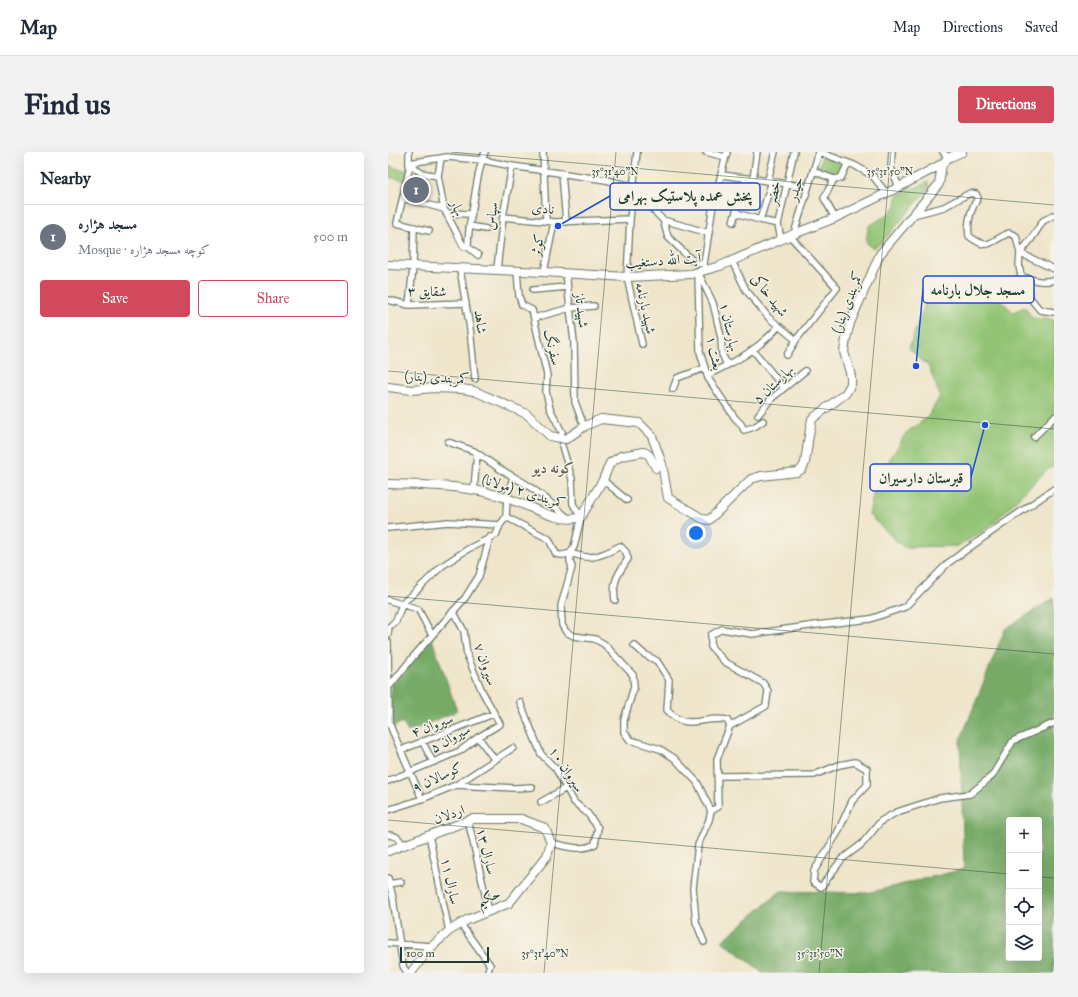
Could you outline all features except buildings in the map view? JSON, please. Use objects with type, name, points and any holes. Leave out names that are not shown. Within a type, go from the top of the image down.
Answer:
[{"type":"street","points":[[409,152],[410,163],[407,182],[397,223],[429,231]]},
{"type":"street","points":[[468,247],[471,214],[485,152]]},
{"type":"street","points":[[543,152],[546,221]]},
{"type":"street","name":"شهید بارنامه","points":[[637,152],[630,219],[627,277],[642,344]]},
{"type":"street","points":[[706,152],[726,154]]},
{"type":"street","points":[[753,179],[755,152]]},
{"type":"street","points":[[760,220],[770,181],[775,152]]},
{"type":"street","name":"خضر","points":[[781,240],[778,224],[794,152]]},
{"type":"street","points":[[819,152],[834,155],[873,176],[886,194]]},
{"type":"street","name":"حیدر","points":[[792,235],[819,152]]},
{"type":"street","points":[[892,152],[891,168],[899,187]]},
{"type":"street","name":"آیت الله دستغیب","points":[[388,265],[460,269],[497,269],[627,277],[668,275],[702,269],[732,261],[835,218],[899,187],[945,158],[962,152]]},
{"type":"street","name":"بعثت ۱","points":[[726,154],[713,205],[702,269],[700,352],[708,378],[744,430],[754,427],[763,421]]},
{"type":"street","points":[[410,163],[447,157],[482,160],[606,180],[713,205]]},
{"type":"street","name":"بهار","points":[[441,158],[438,176],[445,211],[464,247],[468,247],[478,255]]},
{"type":"street","name":"کمربندی (بنار)","points":[[388,387],[412,390],[433,388],[455,389],[474,392],[527,414],[550,436],[566,440],[585,426],[601,419],[639,423],[652,436],[668,498],[703,519],[709,520],[751,480],[761,476],[797,472],[802,469],[807,455],[812,419],[846,392],[851,384],[851,376],[844,352],[846,339],[850,323],[880,254],[939,184],[945,158]]},
{"type":"street","points":[[410,163],[421,173],[438,176]]},
{"type":"street","points":[[813,171],[834,179],[841,178],[848,163]]},
{"type":"street","name":"سپاس","points":[[497,269],[503,217],[512,166]]},
{"type":"street","points":[[562,173],[566,222]]},
{"type":"street","points":[[721,175],[788,183],[807,188]]},
{"type":"street","points":[[733,222],[746,178]]},
{"type":"street","points":[[834,179],[824,198],[835,218]]},
{"type":"street","points":[[633,187],[663,220],[668,237],[702,269]]},
{"type":"street","points":[[913,215],[944,207],[970,193],[976,194],[978,198],[973,204],[967,224],[969,236],[977,242],[985,245],[1009,233],[1016,236],[1020,253],[1019,266],[1021,276],[1031,299],[1040,310],[1054,312]]},
{"type":"street","points":[[403,198],[445,211],[471,214]]},
{"type":"street","points":[[736,213],[778,224]]},
{"type":"street","points":[[1020,253],[1043,221],[1054,215]]},
{"type":"street","name":"نادی","points":[[503,217],[554,222],[630,219]]},
{"type":"street","points":[[663,220],[709,232]]},
{"type":"street","name":"کوثر","points":[[544,272],[554,222]]},
{"type":"street","points":[[470,226],[486,229]]},
{"type":"street","points":[[409,305],[413,267],[414,227]]},
{"type":"street","points":[[787,355],[796,340],[837,288],[792,235]]},
{"type":"street","points":[[1020,253],[1054,269]]},
{"type":"street","name":"شهید خاکی","points":[[732,261],[746,290],[769,318],[796,340]]},
{"type":"street","name":"شاهد","points":[[460,269],[466,303],[475,379]]},
{"type":"street","name":"بهارستان ۱","points":[[702,269],[713,303],[721,337],[722,354],[728,365]]},
{"type":"street","name":"سفرنگ","points":[[517,271],[519,296],[522,305],[532,310],[534,318],[547,375],[546,392],[550,409],[562,432]]},
{"type":"street","name":"شهید تاز","points":[[566,273],[574,342],[575,402],[582,421]]},
{"type":"street","points":[[1021,276],[1032,280],[1046,282],[1054,280]]},
{"type":"street","points":[[533,290],[567,287]]},
{"type":"street","name":"شقایق ۳","points":[[388,300],[409,305],[466,303]]},
{"type":"street","points":[[534,318],[570,308],[594,306]]},
{"type":"street","points":[[707,375],[728,365],[753,350],[770,337],[779,326]]},
{"type":"street","points":[[753,350],[784,388]]},
{"type":"street","points":[[673,389],[677,378],[705,368]]},
{"type":"street","name":"بهارستان ۵","points":[[758,416],[771,399],[804,371]]},
{"type":"street","points":[[1034,437],[1054,417]]},
{"type":"street","points":[[448,442],[474,451],[526,484],[568,518]]},
{"type":"street","points":[[506,517],[549,539],[556,554],[563,556],[570,553],[574,547],[581,517],[573,504],[572,479],[562,446]]},
{"type":"street","name":"کمربندی ۲ (مولانا)","points":[[388,484],[431,485],[474,490],[507,498],[552,516],[575,519],[581,517],[603,480],[610,463],[621,456],[644,452],[650,454],[659,466]]},
{"type":"street","points":[[474,490],[478,454]]},
{"type":"street","points":[[388,634],[389,627],[396,621],[402,604],[442,566],[468,549],[496,534],[506,517],[507,498],[514,477]]},
{"type":"street","points":[[603,480],[627,500]]},
{"type":"street","points":[[711,811],[718,807],[717,759],[730,726],[766,706],[768,691],[763,683],[725,662],[711,647],[711,635],[722,629],[752,634],[870,619],[905,606],[948,564],[996,528],[1054,489]]},
{"type":"street","points":[[388,528],[448,522],[500,525]]},
{"type":"street","points":[[388,688],[432,634],[465,598],[479,576],[490,537]]},
{"type":"street","points":[[570,553],[587,558],[620,546],[626,552],[628,559],[616,576],[613,590],[615,600]]},
{"type":"street","points":[[570,553],[572,567],[561,606],[562,624],[566,632],[574,636],[595,639],[604,644],[633,675],[634,686],[624,720],[624,732],[630,740],[660,749],[674,758],[697,782],[711,811],[709,820],[698,846],[693,888],[696,922],[704,942]]},
{"type":"street","points":[[388,600],[418,609],[432,634]]},
{"type":"street","name":"سیروان ۷","points":[[453,611],[464,631],[467,655],[482,691],[493,710],[493,714],[500,724]]},
{"type":"street","points":[[388,642],[388,724],[422,799]]},
{"type":"street","points":[[634,645],[644,654],[657,661],[669,680],[667,710],[673,716],[685,722],[719,719],[727,720],[730,726]]},
{"type":"street","name":"سیروان ۱۰","points":[[520,702],[541,754],[556,769],[574,802],[588,814],[598,828],[595,844],[588,848],[551,843]]},
{"type":"street","name":"سیروان ۴","points":[[401,750],[493,714]]},
{"type":"street","points":[[718,776],[814,775],[839,765],[855,762],[867,769],[867,785],[852,801],[837,834],[814,871],[813,882],[821,887],[842,859],[862,844],[881,821],[897,812],[940,798],[970,794],[992,776],[1013,741],[1054,723]]},
{"type":"street","name":"سیروان ۵","points":[[388,781],[460,751],[478,737],[500,724]]},
{"type":"street","points":[[478,737],[495,760]]},
{"type":"street","points":[[422,741],[433,762]]},
{"type":"street","name":"کوسالان ۹","points":[[388,810],[422,799],[456,785],[513,748]]},
{"type":"street","points":[[456,785],[514,788],[532,787]]},
{"type":"street","points":[[541,802],[566,788]]},
{"type":"street","name":"اردلان","points":[[388,850],[472,818],[521,819],[545,828],[551,843]]},
{"type":"street","name":"سارال ۱۳","points":[[468,820],[489,911]]},
{"type":"street","points":[[388,835],[394,835],[400,838],[403,845]]},
{"type":"street","name":"سارال ۱۱","points":[[429,835],[449,931]]},
{"type":"street","name":"حکیم","points":[[411,973],[432,946],[460,923],[509,903],[547,856],[551,843]]},
{"type":"street","points":[[401,882],[388,882],[393,898],[403,966],[407,973]]},
{"type":"street","points":[[460,923],[490,965],[487,973]]},
{"type":"street","points":[[388,943],[432,946]]},
{"type":"green space","points":[[822,156],[843,164],[839,176],[835,178],[818,170]]},
{"type":"green space","points":[[388,166],[408,171],[406,181],[388,177]]},
{"type":"green space","points":[[928,182],[929,188],[883,241],[874,248],[868,245],[866,240],[869,226],[890,213],[896,206],[897,196]]},
{"type":"green space","points":[[945,290],[998,298],[1013,312],[1025,307],[1032,318],[1054,320],[1054,466],[1047,470],[991,526],[958,546],[903,547],[869,515],[876,482],[906,433],[928,417],[940,396],[929,367],[909,348],[928,296]]},
{"type":"green space","points":[[1054,598],[1054,973],[764,973],[722,941],[781,891],[867,893],[964,869],[960,741],[1005,629]]},
{"type":"green space","points":[[431,636],[457,711],[408,732],[402,722],[394,727],[391,721],[391,685]]},
{"type":"place","name":"مسجد هژاره","points":[[416,190]]},
{"type":"place","name":"پخش عمده پلاستیک بهرامی","points":[[558,226]]},
{"type":"place","name":"مسجد جلال بارنامه","points":[[916,366]]},
{"type":"place","name":"قبرستان دارسیران","points":[[985,425]]},
{"type":"district","name":"کونه دیو","points":[[553,468]]}]
